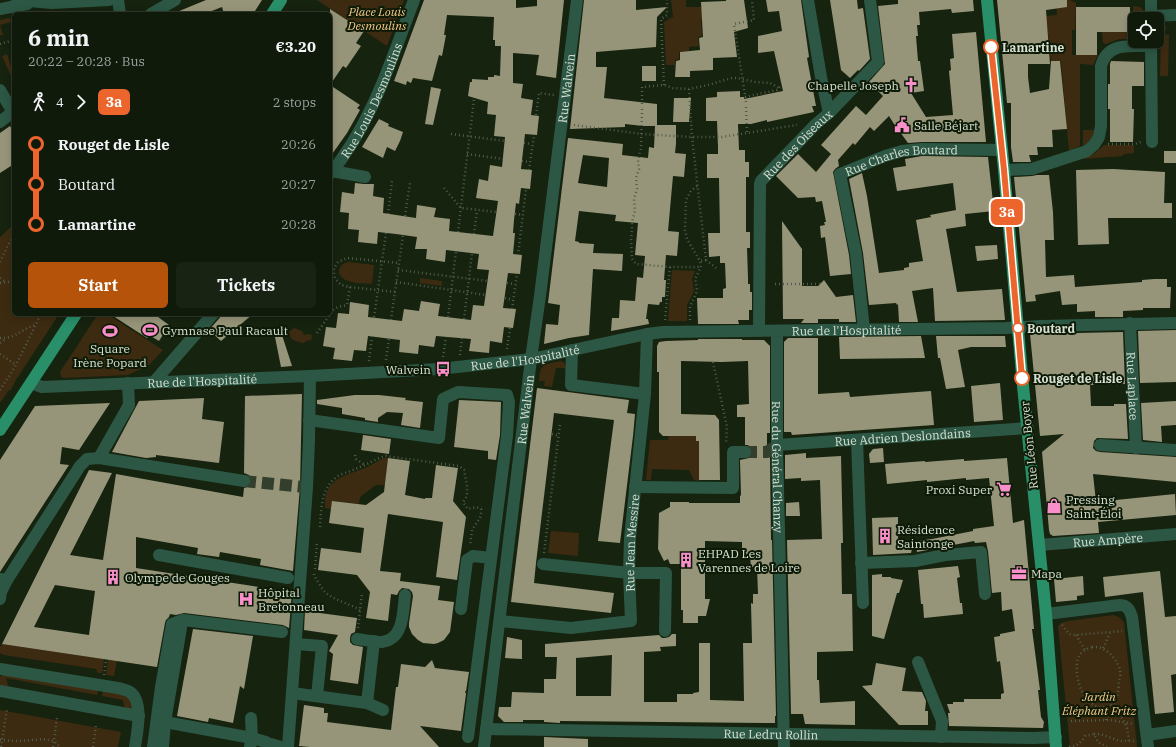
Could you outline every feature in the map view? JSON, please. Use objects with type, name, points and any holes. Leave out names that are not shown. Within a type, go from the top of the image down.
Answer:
[{"type":"main road","points":[[273,12],[281,0]]},
{"type":"main road","name":"Rue Léon Boyer","points":[[987,0],[1046,614],[1056,742]]},
{"type":"main road","points":[[0,430],[75,316]]},
{"type":"street","points":[[17,0],[52,3],[109,0]]},
{"type":"street","points":[[118,0],[120,12]]},
{"type":"street","points":[[154,12],[175,0]]},
{"type":"street","name":"Rue Louis Desmoulins","points":[[332,172],[355,138],[370,112],[384,95],[414,0]]},
{"type":"street","name":"Rue Walvein","points":[[485,738],[531,359],[578,0]]},
{"type":"street","points":[[808,0],[821,77],[829,113]]},
{"type":"street","name":"Rue des Oiseaux","points":[[759,331],[761,181],[878,62],[870,0]]},
{"type":"street","points":[[1151,0],[1151,12]]},
{"type":"street","points":[[0,10],[36,1]]},
{"type":"street","points":[[1164,16],[1176,15]]},
{"type":"street","points":[[1004,170],[1032,169],[1044,166],[1087,151],[1094,145],[1098,139],[1101,126],[1101,66],[1103,59],[1109,51],[1128,46]]},
{"type":"street","points":[[1152,48],[1152,142]]},
{"type":"street","points":[[0,91],[12,97]]},
{"type":"street","points":[[0,91],[12,109]]},
{"type":"street","points":[[1,121],[12,113]]},
{"type":"street","name":"Rue Charles Boutard","points":[[864,330],[856,254],[840,174],[885,156],[902,151],[922,149],[1002,150]]},
{"type":"street","points":[[332,173],[365,177]]},
{"type":"street","points":[[154,382],[211,316]]},
{"type":"street","name":"Rue de l'Hospitalité","points":[[31,383],[42,387],[442,369],[531,359],[647,334],[664,332],[1018,328],[1130,323],[1176,323]]},
{"type":"street","name":"Rue Laplace","points":[[1130,323],[1136,448]]},
{"type":"street","name":"Rue du Général Chanzy","points":[[777,331],[777,445],[784,747]]},
{"type":"street","name":"Rue Jean Messire","points":[[500,621],[571,628],[631,621],[629,573],[630,538],[645,394],[647,334]]},
{"type":"street","points":[[572,350],[571,385],[645,394]]},
{"type":"street","points":[[288,747],[292,693],[290,635],[306,487],[310,376]]},
{"type":"street","points":[[99,458],[129,404],[128,384]]},
{"type":"street","points":[[309,420],[439,438],[443,399],[458,392],[507,395],[509,402],[507,436],[467,742]]},
{"type":"street","name":"Rue Adrien Deslondains","points":[[777,445],[1028,428]]},
{"type":"street","points":[[857,440],[863,603]]},
{"type":"street","points":[[1100,445],[1176,450]]},
{"type":"street","points":[[635,487],[733,488],[733,452],[745,452]]},
{"type":"street","points":[[0,599],[3,580],[80,466],[87,459],[99,458],[244,481]]},
{"type":"street","name":"Rue Ampère","points":[[1039,545],[1176,534]]},
{"type":"street","points":[[861,563],[915,561],[945,554],[981,552],[985,594]]},
{"type":"street","points":[[159,555],[295,579]]},
{"type":"street","points":[[461,609],[467,560],[473,556],[491,558]]},
{"type":"street","points":[[543,564],[629,573],[666,573],[665,631]]},
{"type":"street","points":[[357,639],[381,642],[389,640],[397,634],[401,624],[405,595]]},
{"type":"street","points":[[1046,614],[1122,605],[1128,608],[1134,629],[1147,741],[1176,731]]},
{"type":"street","points":[[153,747],[161,687],[172,624],[183,620],[290,635],[322,646],[317,696]]},
{"type":"street","points":[[163,747],[165,722],[181,628]]},
{"type":"street","points":[[367,703],[374,641]]},
{"type":"street","points":[[918,662],[942,721],[941,737]]},
{"type":"street","points":[[0,669],[118,688],[131,693],[137,704],[139,716],[135,747]]},
{"type":"street","points":[[0,691],[139,716]]},
{"type":"street","points":[[292,693],[367,703],[384,710]]},
{"type":"street","points":[[251,718],[251,742]]},
{"type":"street","points":[[165,722],[251,742],[273,744]]},
{"type":"street","name":"Rue Ledru Rollin","points":[[467,742],[485,738],[784,734],[1033,738],[1056,742]]},
{"type":"path","points":[[664,85],[661,19],[667,15],[667,0]]},
{"type":"path","points":[[746,102],[734,24],[754,20],[752,0]]},
{"type":"path","points":[[0,44],[12,41]]},
{"type":"path","points":[[642,104],[642,87],[664,85],[673,88],[689,89],[732,78],[755,82],[768,82],[779,88]]},
{"type":"path","points":[[745,97],[777,90],[782,85]]},
{"type":"path","points":[[689,89],[692,137],[706,260],[716,268]]},
{"type":"path","points":[[536,115],[539,93],[565,96]]},
{"type":"path","points":[[458,232],[474,100]]},
{"type":"path","points":[[746,107],[747,133]]},
{"type":"path","points":[[642,109],[641,148],[638,160],[639,168],[636,178],[637,189],[634,199],[635,211],[632,222],[632,259],[636,264],[670,267],[701,267]]},
{"type":"path","points":[[562,123],[642,134],[692,137],[722,137],[803,124],[816,124]]},
{"type":"path","points":[[451,134],[505,141]]},
{"type":"path","points":[[529,170],[534,135]]},
{"type":"path","points":[[1098,139],[1104,144],[1136,144],[1139,142],[1152,142]]},
{"type":"path","points":[[524,143],[532,144]]},
{"type":"path","points":[[467,154],[503,159]]},
{"type":"path","points":[[522,160],[530,162]]},
{"type":"path","points":[[388,214],[392,181]]},
{"type":"path","points":[[405,216],[410,183]]},
{"type":"path","points":[[690,332],[690,307],[697,288],[695,279],[701,267],[700,261],[687,239],[684,230],[686,200],[698,185]]},
{"type":"path","points":[[444,188],[461,208],[496,212]]},
{"type":"path","points":[[518,255],[526,189]]},
{"type":"path","points":[[474,234],[477,210]]},
{"type":"path","points":[[515,214],[523,215]]},
{"type":"path","points":[[374,317],[386,233]]},
{"type":"path","points":[[391,320],[403,235]]},
{"type":"path","points":[[0,262],[12,239]]},
{"type":"path","points":[[448,317],[456,251]]},
{"type":"path","points":[[464,320],[472,253]]},
{"type":"path","points":[[395,292],[341,285],[337,282],[334,274],[334,268],[338,262],[347,258],[399,264]]},
{"type":"path","points":[[700,261],[706,260]]},
{"type":"path","points":[[664,332],[670,267]]},
{"type":"path","points":[[398,270],[488,281]]},
{"type":"path","points":[[512,309],[517,274]]},
{"type":"path","points":[[0,278],[6,282]]},
{"type":"path","points":[[0,283],[12,281]]},
{"type":"path","points":[[396,282],[486,295]]},
{"type":"path","points":[[506,283],[515,284]]},
{"type":"path","points":[[775,284],[823,284]]},
{"type":"path","points":[[332,312],[338,307],[347,305],[350,287]]},
{"type":"path","points":[[505,298],[513,300]]},
{"type":"path","points":[[0,390],[16,365],[41,316]]},
{"type":"path","points":[[317,333],[329,316]]},
{"type":"path","points":[[0,338],[6,338],[19,334],[30,326],[36,325]]},
{"type":"path","points":[[505,362],[510,328]]},
{"type":"path","points":[[367,373],[372,336]]},
{"type":"path","points":[[442,369],[446,337]]},
{"type":"path","points":[[0,344],[6,338]]},
{"type":"path","points":[[384,372],[389,338]]},
{"type":"path","points":[[0,354],[16,365]]},
{"type":"path","points":[[713,362],[727,427],[726,458],[732,462]]},
{"type":"path","points":[[543,564],[560,424]]},
{"type":"path","points":[[552,434],[559,436]]},
{"type":"path","points":[[355,455],[356,459],[365,465]]},
{"type":"path","points":[[320,527],[322,501],[330,484],[339,476],[378,458],[386,456],[459,466],[464,470],[467,486],[467,496],[464,502],[468,509],[476,507],[481,509],[481,516],[472,530],[469,558]]},
{"type":"path","points":[[317,542],[314,576],[324,591],[360,610]]},
{"type":"path","points":[[357,639],[362,593]]},
{"type":"path","points":[[1062,624],[1069,634],[1076,636],[1134,629]]},
{"type":"path","points":[[1103,648],[1110,632]]},
{"type":"path","points":[[1076,636],[1085,650]]},
{"type":"path","points":[[1092,647],[1103,648],[1116,661],[1120,671],[1118,694],[1114,704],[1106,707],[1093,704],[1085,697],[1078,677],[1080,655],[1085,650],[1092,647]]},
{"type":"path","points":[[103,681],[106,659]]},
{"type":"path","points":[[1111,705],[1125,723],[1129,742]]},
{"type":"path","points":[[1106,707],[1106,720]]},
{"type":"path","points":[[1,747],[7,709]]},
{"type":"path","points":[[53,747],[57,718]]},
{"type":"path","points":[[1071,722],[1106,720],[1135,725],[1145,722]]},
{"type":"path","points":[[92,747],[96,725]]},
{"type":"path","points":[[1069,747],[1076,746],[1082,742],[1085,736],[1094,734],[1100,734],[1120,741],[1147,741]]},
{"type":"path","points":[[1094,734],[1098,742],[1107,747]]},
{"type":"path","points":[[1,740],[19,741],[43,739],[54,741],[60,747]]},
{"type":"green space","name":"Place Louis Desmoulins","points":[[317,0],[404,0],[387,46]]},
{"type":"green space","points":[[671,0],[686,0],[686,7],[701,7],[701,9],[705,8],[706,20],[701,20],[702,36],[698,37],[699,46],[689,47],[689,51],[679,52],[679,59],[675,60],[675,65],[666,65],[664,22],[673,17]]},
{"type":"green space","points":[[1056,0],[1070,0],[1076,3],[1075,30],[1072,30],[1072,55],[1098,55],[1093,65],[1080,64],[1080,146],[1069,151],[1061,61],[1051,62],[1046,16],[1057,15]]},
{"type":"green space","points":[[1133,6],[1140,7],[1144,11],[1144,12],[1133,12]]},
{"type":"green space","points":[[10,18],[11,22],[0,25],[0,20]]},
{"type":"green space","points":[[0,25],[3,35],[0,35]]},
{"type":"green space","points":[[1167,26],[1164,34],[1164,27]]},
{"type":"green space","points":[[1102,32],[1128,32],[1128,39],[1119,39],[1106,44],[1103,43]]},
{"type":"green space","points":[[1164,34],[1169,35],[1168,76],[1160,76],[1161,48],[1164,48]]},
{"type":"green space","points":[[7,54],[12,70],[12,78],[2,56]]},
{"type":"green space","points":[[1083,130],[1094,130],[1093,139],[1083,147]]},
{"type":"green space","points":[[1104,145],[1134,145],[1134,153],[1124,154],[1123,156],[1082,159],[1094,154]]},
{"type":"green space","points":[[12,226],[12,316],[58,316],[10,391],[9,390],[0,403],[0,237]]},
{"type":"green space","points":[[349,262],[374,265],[372,284],[348,281],[341,277],[339,273],[340,267],[344,263]]},
{"type":"green space","points":[[672,270],[695,271],[692,279],[694,291],[687,305],[687,321],[668,321]]},
{"type":"green space","points":[[420,278],[442,281],[442,286],[420,283]]},
{"type":"green space","name":"Square Irène Popard","points":[[97,316],[110,316],[163,350],[149,365],[128,375],[65,378],[61,377],[60,372]]},
{"type":"green space","points":[[294,328],[302,331],[304,335],[311,334],[311,340],[302,343],[293,340],[289,335],[290,331]]},
{"type":"green space","points":[[560,361],[564,363],[566,368],[556,368],[552,387],[544,386],[545,381],[539,381],[540,371],[547,364]]},
{"type":"green space","points":[[669,436],[696,436],[696,441],[701,441],[699,446],[699,481],[694,480],[689,470],[652,469],[651,480],[646,480],[650,440],[668,440]]},
{"type":"green space","points":[[384,458],[388,458],[385,485],[376,485],[360,497],[359,504],[333,501],[331,509],[325,508],[328,490],[336,480],[368,467]]},
{"type":"green space","points":[[551,531],[579,533],[578,556],[548,553]]},
{"type":"green space","name":"Jardin Éléphant Fritz","points":[[1113,615],[1119,617],[1124,622],[1137,747],[1070,747],[1058,626],[1061,623],[1068,621]]},
{"type":"green space","points":[[2,644],[104,659],[102,673],[98,673],[96,669],[4,655],[0,653],[0,647]]},
{"type":"green space","points":[[108,660],[117,661],[114,676],[106,675]]},
{"type":"green space","points":[[3,675],[99,688],[97,695],[6,678],[9,689],[0,685],[0,677]]},
{"type":"green space","points":[[103,689],[130,697],[132,709],[125,710],[123,700],[102,696]]},
{"type":"green space","points":[[0,710],[121,732],[118,747],[0,747]]},
{"type":"building","points":[[206,0],[262,0],[254,12],[223,12],[222,7],[209,12],[177,12]]},
{"type":"building","points":[[424,0],[516,0],[516,8],[537,6],[537,0],[564,0],[556,78],[536,75],[539,55],[513,53],[513,83],[523,84],[521,98],[533,100],[531,115],[539,116],[537,135],[525,134],[521,169],[532,170],[530,189],[521,188],[519,204],[516,203],[513,233],[515,233],[513,254],[522,255],[520,274],[508,273],[503,308],[516,309],[513,328],[504,327],[502,343],[490,341],[489,353],[469,351],[471,339],[436,336],[434,347],[419,345],[418,354],[399,352],[400,340],[368,336],[366,351],[354,350],[352,361],[333,359],[335,348],[323,346],[326,327],[336,328],[338,313],[349,314],[350,302],[369,305],[368,317],[402,321],[404,309],[419,311],[421,301],[440,304],[438,316],[471,320],[473,305],[484,306],[489,270],[477,269],[479,254],[446,250],[445,262],[426,259],[427,249],[415,249],[417,237],[378,232],[377,244],[358,242],[359,230],[348,229],[349,213],[340,212],[342,192],[354,194],[355,183],[374,184],[373,196],[384,198],[383,213],[416,218],[417,205],[436,208],[434,217],[450,219],[449,231],[493,236],[498,201],[476,198],[479,179],[488,181],[490,165],[502,167],[505,137],[494,136],[496,115],[487,114],[488,102],[468,96],[470,82],[472,82],[472,79],[488,80],[488,77],[494,77],[494,75],[500,76],[501,46],[495,46],[495,40],[493,40],[494,17],[447,15],[444,35],[446,35],[442,56],[439,55],[432,81],[413,78],[411,83],[407,81],[406,85],[394,81]]},
{"type":"building","points":[[584,0],[636,0],[636,10],[667,7],[657,17],[656,47],[596,52],[596,67],[607,67],[604,98],[657,104],[657,125],[676,125],[675,153],[686,154],[684,177],[673,176],[668,231],[679,232],[677,256],[666,255],[664,280],[666,280],[665,297],[662,297],[662,302],[660,302],[659,305],[648,304],[646,319],[648,319],[649,324],[611,331],[612,318],[619,318],[620,300],[635,301],[637,277],[643,278],[645,256],[635,255],[638,223],[615,221],[616,215],[579,211],[575,241],[579,243],[594,244],[593,253],[623,254],[622,271],[593,269],[589,335],[544,344],[546,324],[558,325],[560,305],[548,303],[568,138],[623,144],[622,155],[648,158],[649,147],[654,148],[655,126],[625,124],[625,127],[570,129]],"holes":[[[583,155],[609,158],[607,187],[578,183]]]},
{"type":"building","points":[[744,0],[748,28],[734,32],[737,57],[713,58],[713,70],[690,71],[690,77],[675,77],[676,61],[680,60],[680,52],[700,50],[699,38],[703,37],[701,2]]},
{"type":"building","points":[[766,0],[801,0],[809,57],[807,58],[816,106],[812,106],[814,112],[767,122],[767,120],[751,124],[738,124],[739,150],[745,150],[745,162],[749,162],[749,177],[746,177],[746,232],[750,232],[750,248],[747,248],[748,284],[750,284],[750,292],[752,292],[752,310],[749,310],[749,320],[738,320],[739,324],[698,324],[697,298],[723,298],[723,289],[726,288],[725,263],[720,263],[720,256],[709,257],[708,233],[720,233],[719,178],[707,178],[707,154],[718,154],[718,147],[717,121],[706,121],[706,98],[717,97],[717,92],[740,91],[740,97],[744,97],[744,99],[783,91],[774,51],[758,53],[758,36],[782,31],[779,11],[768,12]]},
{"type":"building","points":[[830,0],[857,0],[858,9],[863,8],[870,59],[850,78],[841,70]]},
{"type":"building","points":[[898,0],[973,0],[974,11],[952,13],[951,9],[919,12],[920,25],[917,25],[918,36],[916,36],[918,61],[920,61],[924,91],[911,93],[926,117],[953,115],[949,71],[951,70],[950,59],[954,58],[952,34],[976,32],[986,142],[908,143],[889,116],[874,131],[870,127],[855,145],[853,143],[838,160],[839,166],[833,172],[849,255],[851,274],[830,276],[825,237],[821,238],[820,226],[825,225],[824,222],[826,222],[822,201],[816,202],[815,197],[798,198],[776,176],[798,154],[816,172],[831,154],[821,145],[856,106],[866,115],[883,96],[869,82],[885,64],[878,6],[898,4]]},
{"type":"building","points":[[997,0],[1067,0],[1067,7],[1046,10],[1050,64],[1028,64],[1028,77],[1030,93],[1049,89],[1051,61],[1060,61],[1067,129],[1052,130],[1053,147],[1037,147],[1038,155],[1029,155],[1031,162],[1013,162],[1011,147],[1011,103],[1007,103]]},
{"type":"building","points":[[1076,7],[1130,7],[1130,12],[1128,12],[1128,32],[1097,32],[1097,55],[1076,55]]},
{"type":"building","points":[[330,9],[364,31],[356,43],[361,46],[346,68],[343,66],[332,82],[332,12],[330,12]]},
{"type":"building","points":[[1111,61],[1144,62],[1144,86],[1132,86],[1132,109],[1134,109],[1133,142],[1110,142],[1108,84],[1110,84]]},
{"type":"building","points":[[642,66],[656,66],[656,81],[642,81]]},
{"type":"building","points":[[332,86],[360,105],[357,108],[360,110],[347,133],[332,154]]},
{"type":"building","points":[[431,87],[441,89],[433,125],[425,124]]},
{"type":"building","points":[[674,98],[691,98],[689,122],[673,122]]},
{"type":"building","points":[[379,119],[389,124],[388,126],[403,132],[395,151],[387,147],[383,158],[362,147]]},
{"type":"building","points":[[10,126],[12,130],[12,165],[0,173],[0,133]]},
{"type":"building","points":[[1164,151],[1176,151],[1176,163],[1164,163]]},
{"type":"building","points":[[922,156],[988,157],[994,211],[965,214],[966,226],[946,229],[957,292],[1002,289],[1005,320],[935,321],[933,288],[912,291],[918,322],[899,322],[898,304],[897,305],[896,303],[869,305],[863,253],[849,179],[862,173],[879,273],[904,270],[904,268],[909,267],[909,263],[923,261],[916,220],[931,217],[930,215],[956,210],[953,183],[897,191],[893,168],[906,166],[905,159]]},
{"type":"building","points":[[1113,169],[1165,172],[1164,203],[1172,203],[1172,218],[1108,218],[1109,244],[1078,245],[1076,170]]},
{"type":"building","points":[[1049,175],[1053,212],[1054,240],[1045,240],[1046,277],[1074,275],[1075,287],[1167,279],[1167,287],[1171,287],[1170,308],[1143,308],[1143,310],[1123,311],[1123,317],[1095,317],[1095,311],[1077,312],[1077,304],[1062,305],[1060,291],[1035,295],[1036,301],[1026,302],[1014,177]]},
{"type":"building","points":[[782,221],[802,249],[802,286],[818,286],[824,280],[836,297],[853,295],[856,322],[839,322],[839,319],[818,319],[818,323],[801,323],[804,319],[783,319]]},
{"type":"building","points":[[997,245],[998,259],[977,261],[975,246]]},
{"type":"building","name":"Gymnase Paul Racault","points":[[113,316],[157,316],[169,325],[159,341],[149,335],[147,338]]},
{"type":"building","points":[[221,316],[251,316],[221,341],[209,330]]},
{"type":"building","points":[[1176,330],[1176,382],[1140,383],[1138,331]]},
{"type":"building","points":[[1123,332],[1125,384],[1090,385],[1091,406],[1114,406],[1114,404],[1126,404],[1128,439],[1097,438],[1094,441],[1093,448],[1100,452],[1176,457],[1176,482],[1093,474],[1096,502],[1175,494],[1176,515],[1098,522],[1099,533],[1053,536],[1050,534],[1049,530],[1042,452],[1064,434],[1040,436],[1030,334]]},
{"type":"building","points":[[282,335],[292,366],[281,367],[275,337]]},
{"type":"building","points":[[921,336],[925,358],[840,359],[839,337]]},
{"type":"building","points":[[936,336],[1005,336],[1006,347],[971,347],[958,350],[965,387],[946,389],[940,358],[938,358]]},
{"type":"building","points":[[788,338],[818,338],[818,394],[849,392],[850,397],[931,391],[934,425],[792,435],[791,432],[784,432],[784,342]]},
{"type":"building","points":[[698,340],[764,340],[770,346],[770,433],[767,433],[767,457],[770,457],[775,723],[560,721],[560,723],[544,722],[544,720],[504,722],[498,716],[499,707],[511,707],[512,692],[544,693],[544,679],[556,679],[557,657],[545,657],[545,644],[659,635],[662,638],[665,638],[672,634],[676,634],[676,646],[660,647],[661,651],[644,652],[644,702],[677,702],[677,694],[693,694],[699,692],[699,643],[710,643],[710,700],[744,701],[743,643],[752,643],[751,603],[753,604],[753,594],[758,594],[757,567],[751,567],[750,556],[742,556],[742,542],[705,541],[705,599],[710,599],[706,616],[698,616],[698,623],[683,623],[683,610],[681,610],[681,564],[670,564],[668,559],[664,561],[658,549],[659,513],[670,507],[670,502],[740,503],[740,460],[749,458],[752,452],[748,445],[745,445],[745,417],[737,417],[737,405],[749,404],[748,361],[681,361],[681,414],[715,415],[719,420],[720,480],[699,480],[699,441],[696,441],[696,436],[663,436],[659,432],[659,372],[657,372],[657,346],[659,342]],"holes":[[[612,655],[611,696],[576,696],[576,658]]]},
{"type":"building","points":[[1000,383],[1003,420],[974,422],[971,386]]},
{"type":"building","points":[[537,388],[629,400],[627,413],[635,414],[620,543],[598,541],[614,420],[554,413],[534,583],[614,593],[611,613],[511,602]]},
{"type":"building","name":"Olympe de Gouges","points":[[302,394],[300,487],[293,571],[260,565],[261,559],[220,552],[219,557],[197,554],[198,548],[136,537],[136,568],[292,592],[289,628],[283,625],[184,613],[176,615],[170,614],[165,623],[157,667],[2,644],[89,470],[112,473],[70,555],[103,560],[116,474],[243,497],[244,488],[250,486],[251,482],[249,475],[244,473],[245,396]],"holes":[[[55,585],[95,591],[89,635],[34,627]]]},
{"type":"building","points":[[355,395],[379,395],[406,398],[405,400],[423,402],[420,428],[401,425],[403,413],[387,412],[378,418],[378,422],[342,414],[342,408],[317,404],[317,400]]},
{"type":"building","points":[[204,398],[202,419],[224,422],[219,463],[156,455],[156,457],[146,458],[112,452],[139,401]]},
{"type":"building","points":[[459,400],[501,402],[500,435],[496,460],[488,459],[488,451],[454,447]]},
{"type":"building","points":[[1176,401],[1176,425],[1161,426],[1162,442],[1143,440],[1141,403]]},
{"type":"building","points":[[110,403],[79,450],[62,447],[60,464],[69,465],[0,572],[0,460],[35,406]]},
{"type":"building","points":[[363,435],[391,439],[389,454],[361,450]]},
{"type":"building","points":[[883,448],[884,462],[870,463],[869,454],[873,449]]},
{"type":"building","points":[[806,453],[806,458],[841,456],[843,543],[841,543],[842,594],[852,594],[853,651],[817,652],[817,680],[819,680],[820,703],[855,701],[855,725],[805,724],[803,714],[791,714],[787,540],[822,539],[820,480],[801,481],[801,478],[785,479],[785,455]]},
{"type":"building","points":[[388,458],[410,461],[405,495],[425,499],[432,498],[436,465],[458,468],[453,501],[466,517],[457,580],[436,577],[443,522],[388,514],[380,571],[401,573],[400,581],[440,586],[438,600],[454,602],[450,632],[444,640],[438,643],[423,643],[412,634],[409,623],[413,596],[409,589],[402,588],[397,595],[391,594],[388,621],[366,618],[370,592],[357,575],[318,570],[321,548],[361,553],[364,528],[329,523],[332,501],[366,505],[384,492]]},
{"type":"building","points":[[1007,458],[1013,523],[1024,520],[1034,629],[1032,629],[1040,690],[1038,690],[1041,717],[1044,722],[1043,728],[949,726],[948,713],[950,713],[947,704],[953,704],[953,702],[964,702],[964,699],[1001,699],[1001,694],[1004,693],[1000,661],[997,662],[994,637],[1000,636],[1000,634],[1015,631],[1012,609],[1002,611],[1001,592],[992,593],[986,542],[975,543],[974,541],[917,552],[916,541],[994,526],[989,478],[966,480],[966,478],[927,482],[927,480],[887,484],[885,464]]},
{"type":"building","points":[[799,502],[800,516],[786,516],[786,503]]},
{"type":"building","name":"Résidence Saintonge","points":[[898,517],[898,543],[914,541],[911,553],[873,555],[872,518]]},
{"type":"building","points":[[958,566],[960,577],[957,578],[963,614],[924,618],[923,604],[921,604],[918,570]]},
{"type":"building","points":[[1160,571],[1165,617],[1176,616],[1176,674],[1171,675],[1174,712],[1155,714],[1143,592],[1105,597],[1103,577]]},
{"type":"building","points":[[882,574],[882,577],[891,577],[903,580],[899,593],[897,593],[884,639],[872,636],[872,575]]},
{"type":"building","points":[[1083,576],[1084,595],[1077,596],[1077,600],[1056,602],[1054,579]]},
{"type":"building","points":[[305,611],[357,618],[355,632],[351,634],[350,642],[353,645],[363,647],[358,684],[330,680],[333,654],[329,651],[338,635],[304,630]]},
{"type":"building","points":[[193,629],[253,636],[244,689],[240,686],[233,723],[209,718],[208,722],[177,716]]},
{"type":"building","points":[[507,637],[522,640],[522,659],[505,658]]},
{"type":"building","points":[[432,660],[435,668],[469,672],[465,691],[466,694],[461,731],[420,726],[439,747],[299,746],[304,705],[324,708],[324,713],[328,713],[327,722],[391,730],[396,687],[398,687],[401,664],[425,667]]},
{"type":"building","points":[[876,663],[906,668],[902,691],[922,692],[926,701],[925,711],[928,711],[928,725],[899,725],[862,686],[872,685]]},
{"type":"building","points":[[544,737],[588,739],[588,747],[544,747]]},
{"type":"tunnel","points":[[745,452],[767,452],[777,445]]},
{"type":"tunnel","points":[[244,481],[304,487]]},
{"type":"bus line","name":"3a","points":[[991,47],[1004,170],[1022,378]]},
{"type":"place","name":"Lamartine","points":[[991,47]]},
{"type":"place","name":"Chapelle Joseph","points":[[911,85]]},
{"type":"place","name":"Salle Béjart","points":[[902,125]]},
{"type":"place","name":"Boutard","points":[[1018,328]]},
{"type":"place","name":"Gymnase Paul Racault","points":[[150,330]]},
{"type":"place","name":"Square Irène Popard","points":[[110,331]]},
{"type":"place","name":"Walvein","points":[[443,369]]},
{"type":"place","name":"Rouget de Lisle","points":[[1022,378]]},
{"type":"place","name":"Proxi Super","points":[[1004,489]]},
{"type":"place","name":"Pressing Saint-Éloi","points":[[1054,506]]},
{"type":"place","name":"Résidence Saintonge","points":[[885,536]]},
{"type":"place","name":"EHPAD Les Varennes de Loire","points":[[686,560]]},
{"type":"place","name":"Mapa","points":[[1019,573]]},
{"type":"place","name":"Olympe de Gouges","points":[[113,577]]},
{"type":"place","name":"Hôpital Bretonneau","points":[[246,599]]}]
